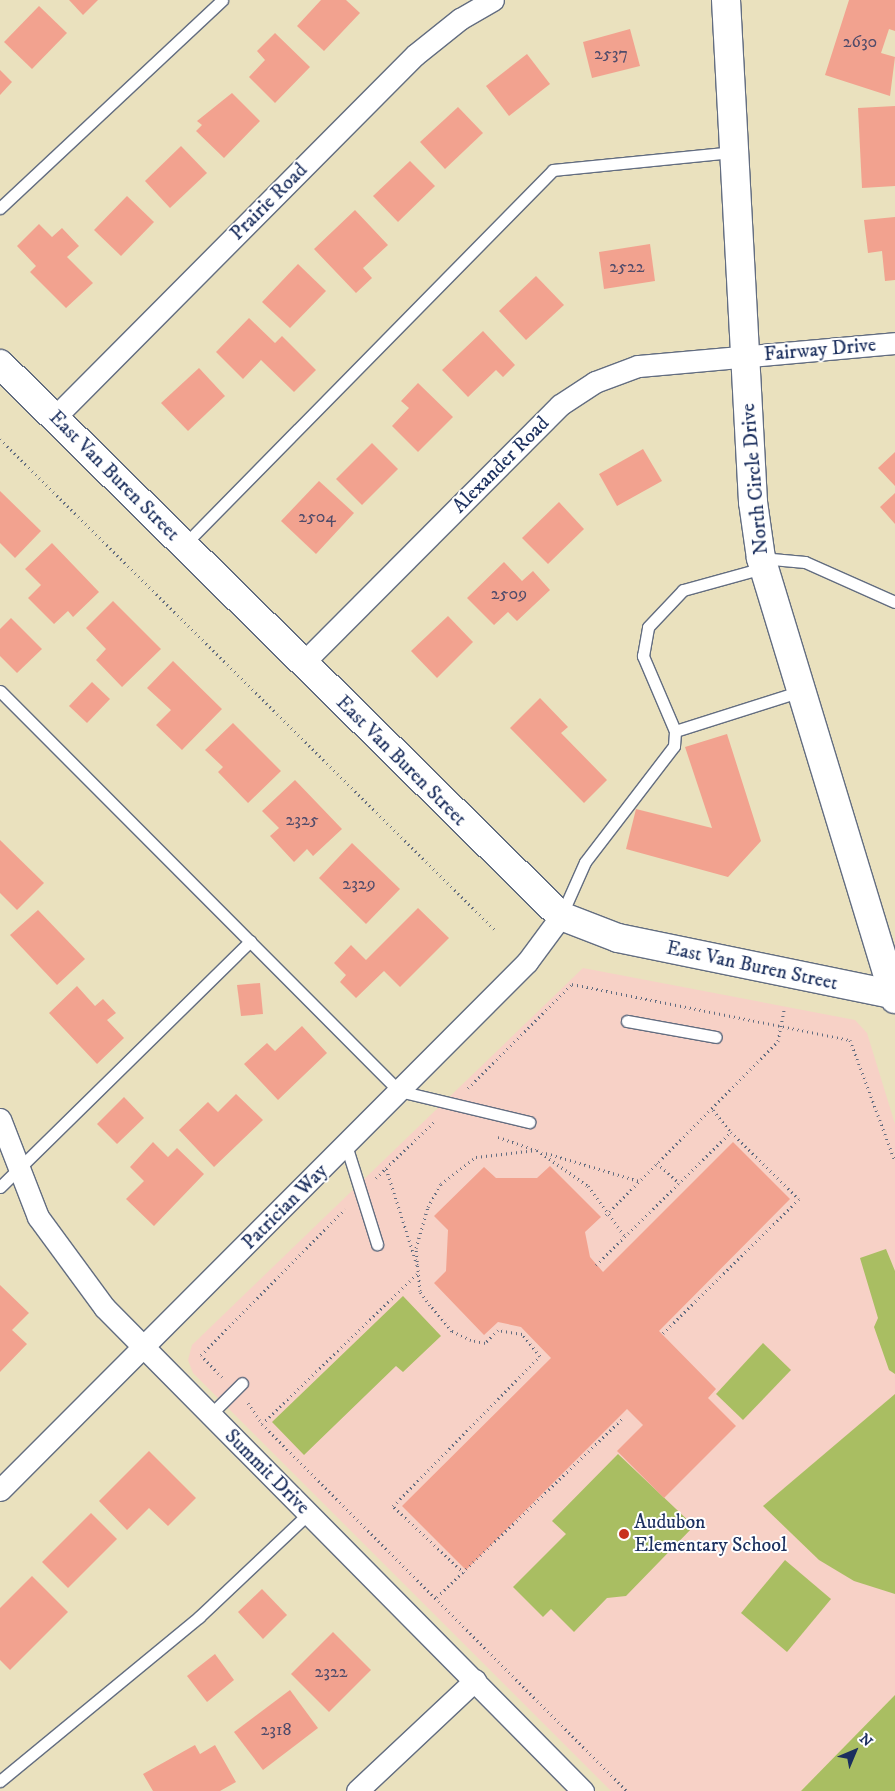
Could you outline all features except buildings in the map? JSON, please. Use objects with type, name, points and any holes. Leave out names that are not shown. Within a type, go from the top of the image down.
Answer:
[{"type":"street","name":"Prairie Road","points":[[55,418],[414,55],[460,19],[493,0]]},
{"type":"street","name":"North Circle Drive","points":[[726,0],[753,502],[762,563],[803,690],[895,996]]},
{"type":"street","name":"Fairway Drive","points":[[745,357],[895,344]]},
{"type":"street","name":"Alexander Road","points":[[303,663],[560,405],[595,382],[638,366],[745,357]]},
{"type":"street","name":"East Van Buren Street","points":[[0,364],[561,916],[618,938],[895,996]]},
{"type":"street","name":"Patrician Way","points":[[0,1490],[144,1349],[527,962],[561,916]]},
{"type":"street","name":"Summit Drive","points":[[0,1119],[19,1169],[56,1247],[144,1349],[475,1680],[583,1791]]},
{"type":"street","points":[[357,1791],[475,1680]]},
{"type":"lane","points":[[0,208],[222,0]]},
{"type":"lane","points":[[184,545],[553,170],[734,152]]},
{"type":"lane","points":[[561,916],[584,862],[674,746],[675,731],[643,656],[648,627],[683,590],[762,563],[805,562],[895,602]]},
{"type":"lane","points":[[675,731],[803,690]]},
{"type":"lane","points":[[0,691],[399,1090],[529,1122]]},
{"type":"lane","points":[[0,1187],[250,941]]},
{"type":"lane","points":[[627,1021],[716,1037]]},
{"type":"lane","points":[[346,1145],[376,1244]]},
{"type":"lane","points":[[210,1415],[238,1386]]},
{"type":"lane","points":[[0,1781],[199,1618],[309,1513]]},
{"type":"path","points":[[0,439],[496,931]]},
{"type":"path","points":[[452,1104],[572,984],[850,1040],[895,1160]]},
{"type":"path","points":[[606,1215],[712,1110],[778,1041],[784,1009]]},
{"type":"path","points":[[662,1334],[799,1199],[731,1132],[712,1110]]},
{"type":"path","points":[[444,1119],[438,1118],[386,1168],[201,1355],[238,1386],[262,1424],[437,1597],[627,1791]]},
{"type":"path","points":[[596,1265],[731,1132]]},
{"type":"path","points":[[494,1136],[639,1181]]},
{"type":"path","points":[[464,1574],[392,1506],[540,1356],[522,1334],[498,1330],[485,1343],[452,1331],[420,1292],[416,1248],[421,1227],[441,1184],[476,1157],[538,1150],[588,1186],[606,1215],[625,1237]]},
{"type":"path","points":[[657,1163],[679,1183]]},
{"type":"path","points":[[386,1168],[419,1273]]},
{"type":"path","points":[[262,1424],[419,1273]]},
{"type":"path","points":[[437,1597],[464,1574],[623,1418]]},
{"type":"shaded area","name":"Audubon Elementary School","points":[[583,968],[855,1020],[867,1033],[895,1124],[895,1695],[801,1791],[611,1791],[193,1373],[188,1360],[192,1345]]},
{"type":"green space","points":[[886,1249],[895,1271],[895,1374],[889,1370],[874,1327],[878,1318],[860,1258]]},
{"type":"green space","points":[[403,1296],[441,1336],[403,1372],[396,1366],[304,1455],[272,1422]]},
{"type":"green space","points":[[763,1343],[791,1370],[743,1420],[716,1394]]},
{"type":"green space","points":[[895,1394],[895,1594],[854,1581],[819,1560],[763,1506]]},
{"type":"green space","points":[[618,1454],[694,1526],[626,1596],[607,1598],[574,1632],[551,1609],[543,1617],[513,1587],[566,1534],[552,1521]]},
{"type":"green space","points":[[785,1560],[831,1599],[787,1652],[741,1613]]},
{"type":"green space","points":[[895,1695],[895,1791],[801,1791]]},
{"type":"place","name":"Audubon Elementary School","points":[[624,1534]]}]
